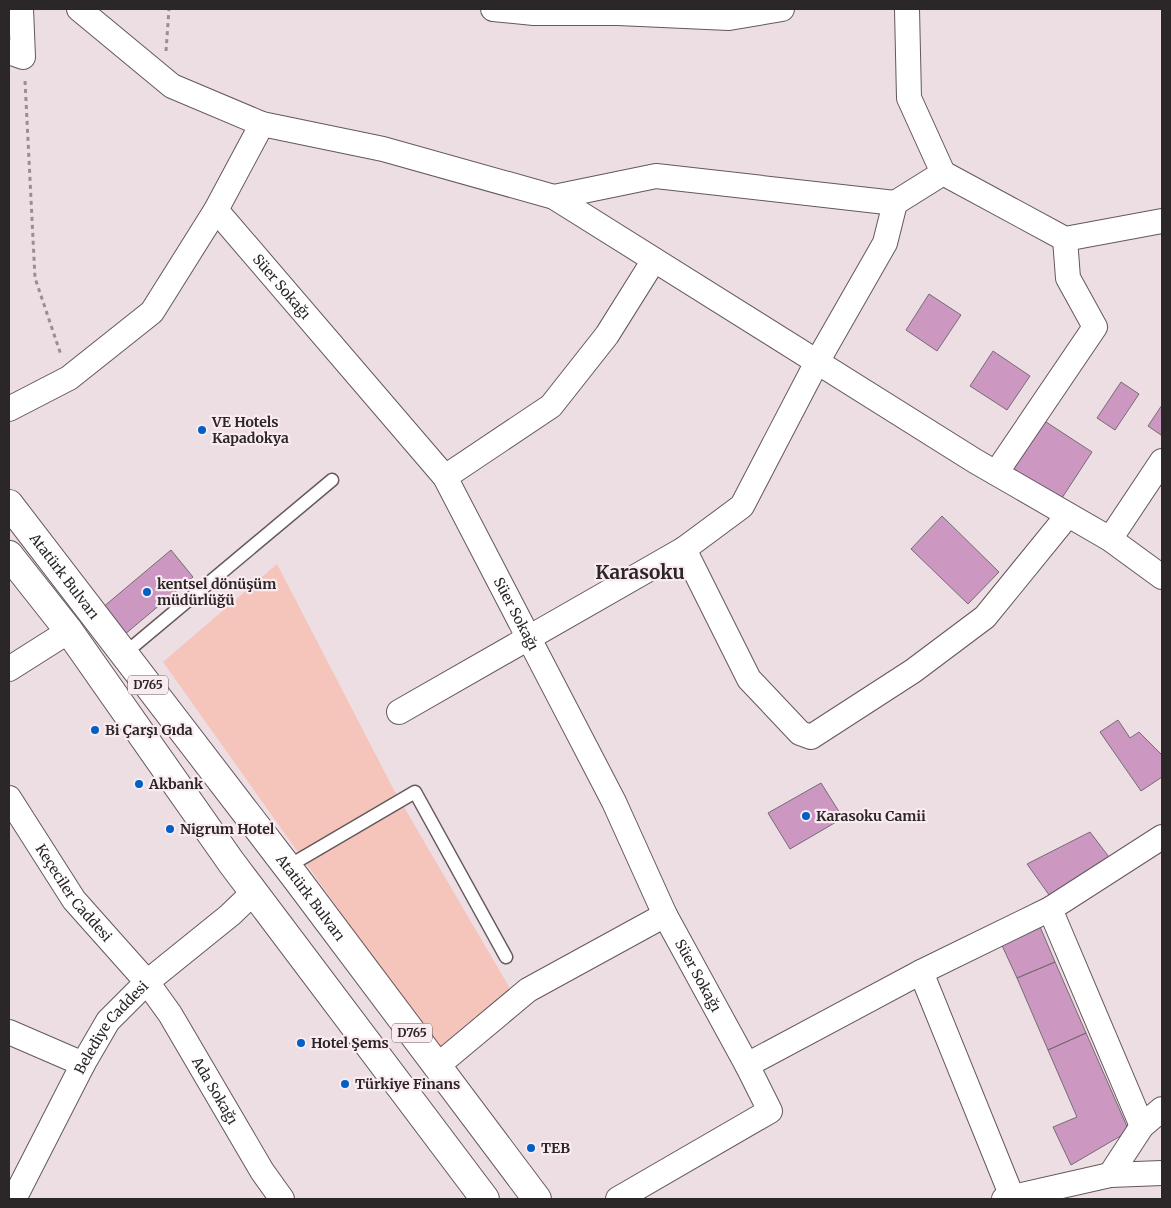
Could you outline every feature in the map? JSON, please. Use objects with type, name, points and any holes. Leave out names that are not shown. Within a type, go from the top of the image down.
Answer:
[{"type":"main road","name":"Atatürk Bulvarı","points":[[9,504],[288,867],[537,1199]]},
{"type":"main road","name":"D765","points":[[9,555],[69,631],[253,893],[485,1199]]},
{"type":"main road","points":[[253,893],[288,867]]},
{"type":"street","points":[[16,55],[21,9]]},
{"type":"street","points":[[79,9],[172,86],[262,124],[383,149],[554,197],[996,473],[1110,539],[1162,577]]},
{"type":"street","points":[[493,9],[534,13],[582,11],[729,18],[754,11],[782,9]]},
{"type":"street","points":[[907,9],[909,98],[943,173],[1064,239],[1162,221]]},
{"type":"street","points":[[9,410],[69,378],[152,312],[216,210],[262,124]]},
{"type":"street","points":[[554,197],[656,176],[895,203],[943,173]]},
{"type":"street","points":[[399,712],[684,549],[742,506],[817,362],[885,243],[895,203]]},
{"type":"street","name":"Süer Sokağı","points":[[216,210],[445,477],[614,802],[665,915],[770,1110],[618,1199]]},
{"type":"street","points":[[996,473],[1095,327],[1068,278],[1064,239]]},
{"type":"street","points":[[445,477],[551,406],[607,335],[654,260]]},
{"type":"street","points":[[1110,539],[1162,461]]},
{"type":"street","points":[[684,549],[749,678],[800,733],[811,737],[913,671],[985,617],[1068,515]]},
{"type":"street","points":[[9,669],[69,631]]},
{"type":"street","name":"Keçeciler Caddesi","points":[[9,798],[74,900],[147,982]]},
{"type":"street","points":[[747,1065],[921,972],[1050,909],[1162,837]]},
{"type":"street","name":"Belediye Caddesi","points":[[14,1199],[83,1064],[108,1021],[147,982],[230,915],[253,893]]},
{"type":"street","points":[[1050,909],[1142,1126]]},
{"type":"street","points":[[437,1066],[528,990],[665,915]]},
{"type":"street","points":[[921,972],[1010,1199],[1110,1175],[1162,1173]]},
{"type":"street","name":"Ada Sokağı","points":[[147,982],[170,1014],[262,1171],[282,1199]]},
{"type":"street","points":[[9,1032],[83,1064]]},
{"type":"street","points":[[1110,1175],[1142,1126],[1162,1109]]},
{"type":"lane","points":[[124,654],[332,480]]},
{"type":"lane","points":[[288,867],[416,792],[506,957]]},
{"type":"path","points":[[164,79],[169,9]]},
{"type":"path","points":[[16,55],[35,278],[69,378]]},
{"type":"shaded area","points":[[277,564],[394,790],[515,997],[442,1055],[163,662]]},
{"type":"building","points":[[929,294],[961,315],[937,351],[906,330]]},
{"type":"building","points":[[993,351],[1030,376],[1007,410],[970,386]]},
{"type":"building","points":[[1121,382],[1139,394],[1115,430],[1097,418]]},
{"type":"building","points":[[1162,405],[1162,433],[1161,435],[1148,426]]},
{"type":"building","points":[[1040,418],[1092,452],[1058,504],[1006,469]]},
{"type":"building","points":[[942,516],[999,572],[968,604],[911,549]]},
{"type":"building","name":"kentsel dönüşüm müdürlüğü","points":[[171,550],[193,577],[124,635],[102,608]]},
{"type":"building","points":[[1118,720],[1130,738],[1139,732],[1162,755],[1162,777],[1141,791],[1100,732]]},
{"type":"building","name":"Karasoku Camii","points":[[821,783],[843,818],[790,849],[768,813]]},
{"type":"building","points":[[1090,832],[1109,857],[1052,899],[1027,864]]},
{"type":"building","points":[[1038,922],[1055,962],[1017,978],[999,939]]},
{"type":"building","points":[[1055,962],[1086,1033],[1048,1050],[1017,978]]},
{"type":"building","points":[[1086,1033],[1129,1131],[1071,1165],[1053,1127],[1077,1117],[1048,1050]]},
{"type":"place","name":"VE Hotels Kapadokya","points":[[202,430]]},
{"type":"place","name":"kentsel dönüşüm müdürlüğü","points":[[147,592]]},
{"type":"place","name":"Bi Çarşı Gıda","points":[[95,730]]},
{"type":"place","name":"Akbank","points":[[139,784]]},
{"type":"place","name":"Karasoku Camii","points":[[806,816]]},
{"type":"place","name":"Nigrum Hotel","points":[[170,829]]},
{"type":"place","name":"Hotel Şems","points":[[301,1043]]},
{"type":"place","name":"Türkiye Finans","points":[[345,1084]]},
{"type":"place","name":"TEB","points":[[531,1148]]},
{"type":"district","name":"Karasoku","points":[[640,572]]}]
